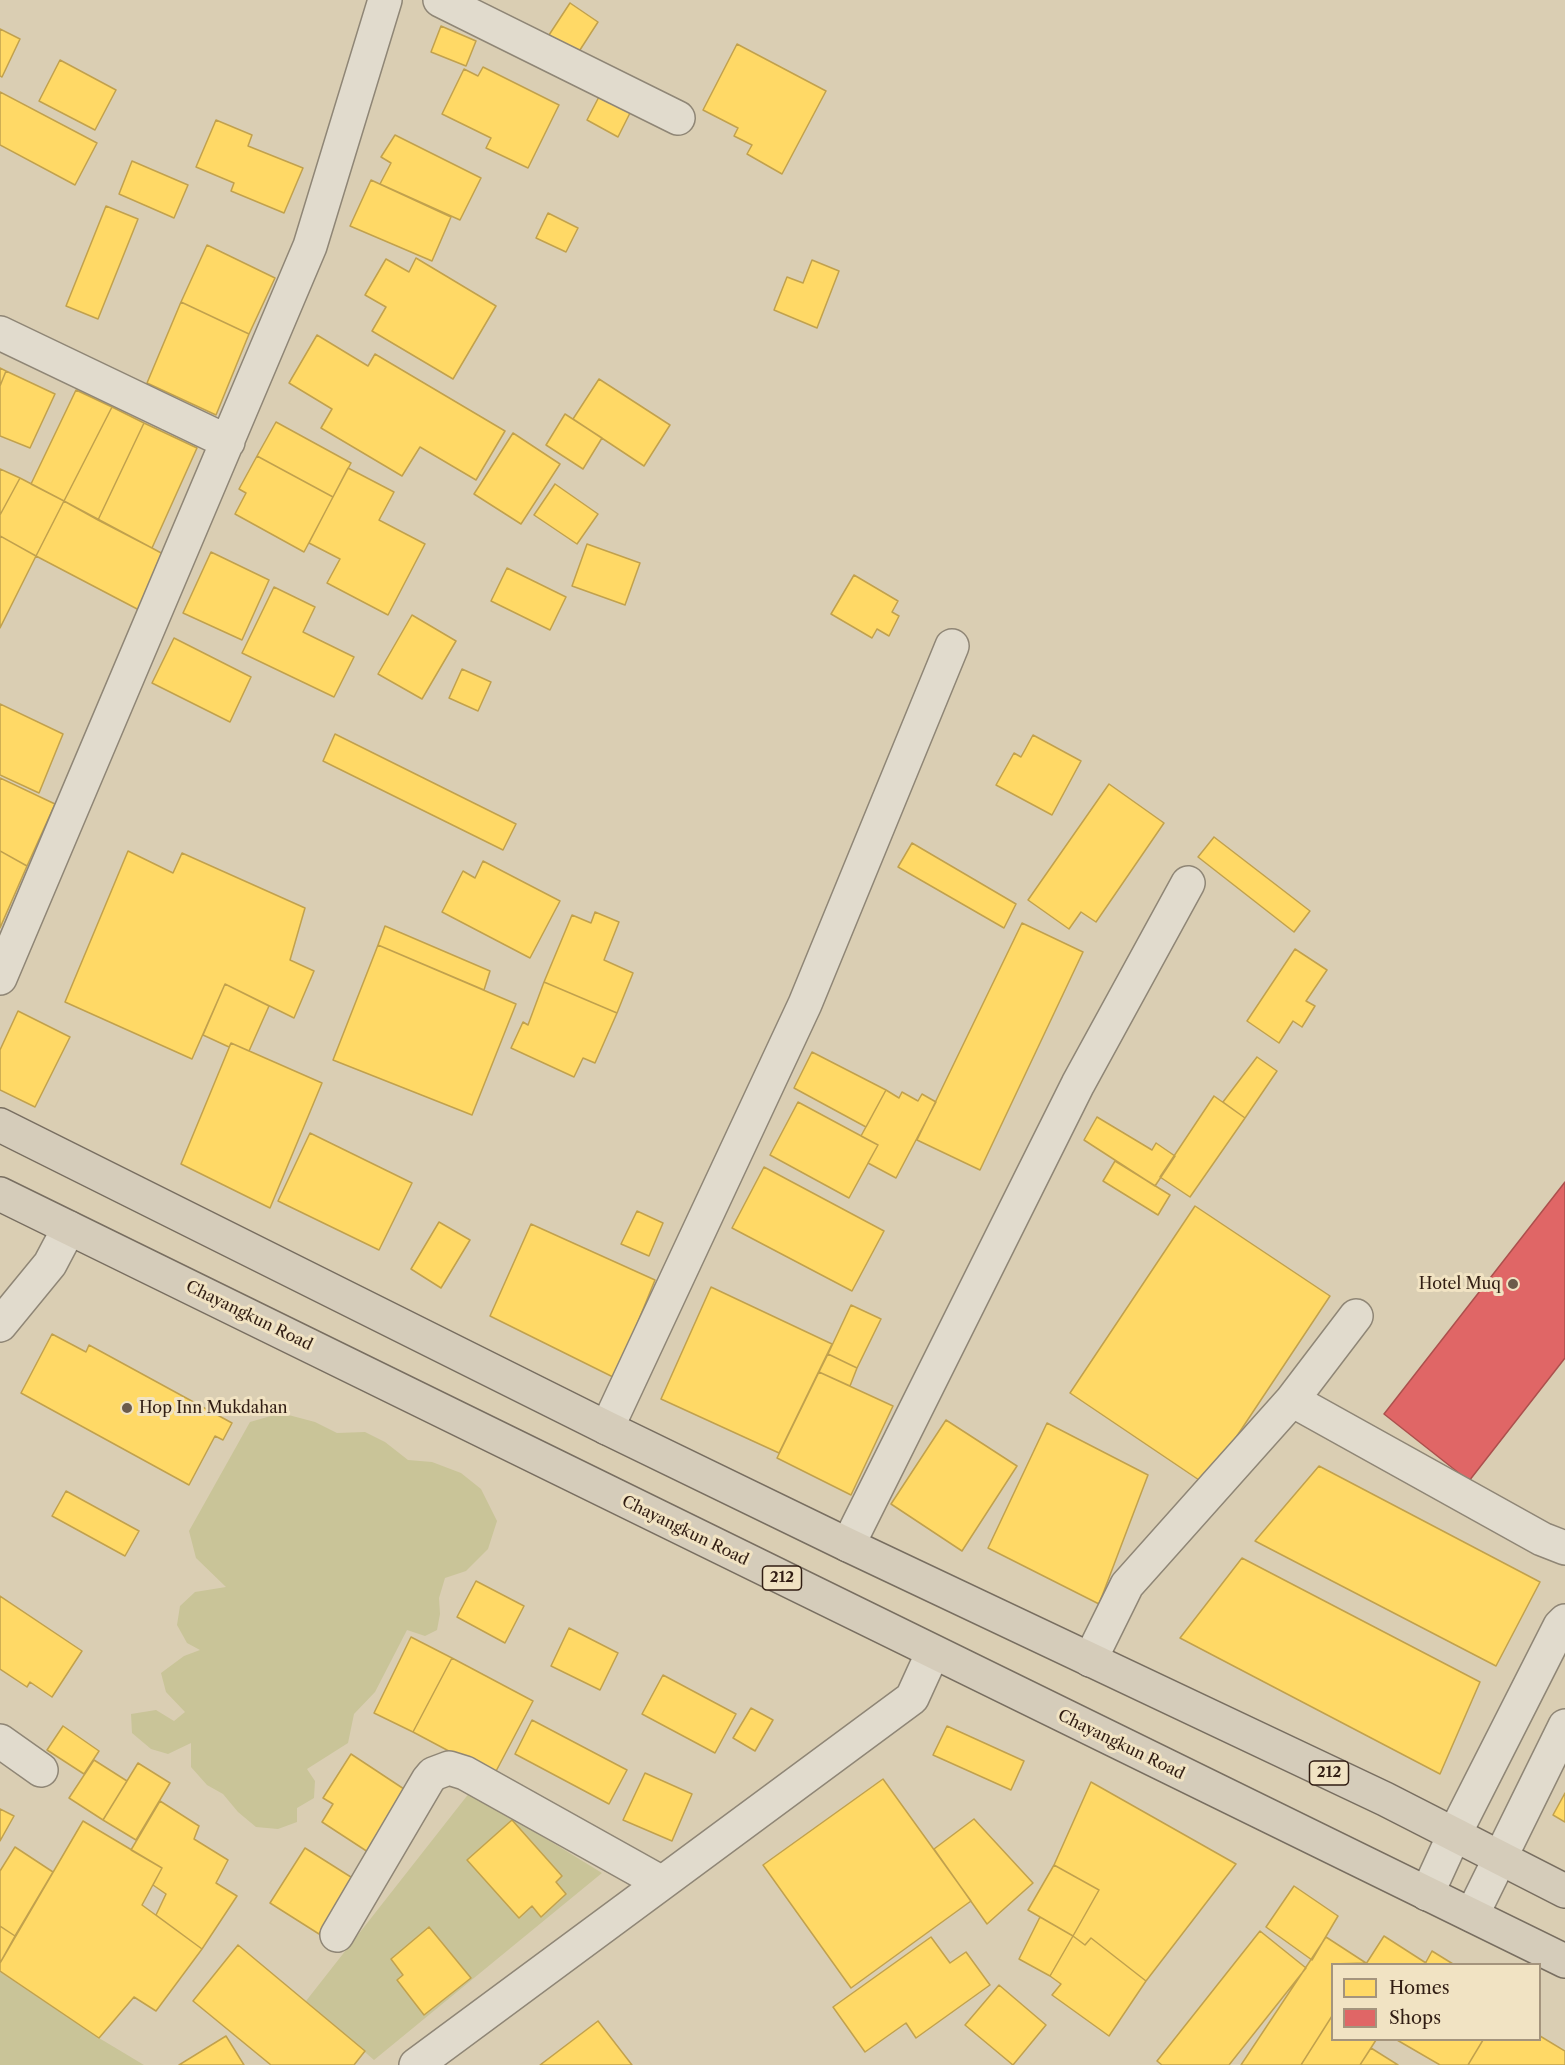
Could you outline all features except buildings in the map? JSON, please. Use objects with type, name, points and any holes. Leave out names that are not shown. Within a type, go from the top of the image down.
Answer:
[{"type":"main road","name":"212","points":[[0,1125],[606,1428],[1385,1799],[1565,1891]]},
{"type":"main road","name":"Chayangkun Road","points":[[0,1194],[1565,1961]]},
{"type":"street","points":[[0,978],[310,246],[385,0]]},
{"type":"street","points":[[440,0],[678,118]]},
{"type":"street","points":[[0,333],[228,442]]},
{"type":"street","points":[[606,1428],[805,1004],[952,646]]},
{"type":"street","points":[[848,1545],[1078,1084],[1188,883]]},
{"type":"street","points":[[0,1325],[50,1264],[69,1228]]},
{"type":"street","points":[[1090,1660],[1127,1585],[1292,1400],[1356,1316]]},
{"type":"street","points":[[1292,1400],[1532,1533],[1565,1548]]},
{"type":"street","points":[[1427,1894],[1454,1835],[1560,1626],[1565,1621]]},
{"type":"street","points":[[416,2065],[912,1698],[933,1652]]},
{"type":"street","points":[[1472,1915],[1565,1726]]},
{"type":"street","points":[[0,1741],[41,1770]]},
{"type":"street","points":[[337,1935],[428,1780],[433,1774],[449,1768],[465,1773],[662,1882]]},
{"type":"shaded area","points":[[281,1413],[315,1422],[337,1433],[365,1432],[385,1442],[408,1460],[432,1462],[461,1473],[481,1489],[497,1521],[488,1549],[466,1571],[445,1578],[439,1598],[440,1614],[437,1630],[425,1636],[407,1630],[375,1692],[354,1714],[348,1743],[307,1769],[315,1781],[314,1798],[297,1808],[297,1822],[278,1829],[256,1827],[238,1812],[223,1794],[207,1785],[191,1767],[191,1743],[168,1754],[151,1749],[132,1733],[131,1714],[156,1710],[174,1721],[185,1712],[166,1692],[161,1673],[184,1656],[200,1650],[187,1643],[177,1625],[180,1606],[195,1592],[226,1587],[196,1558],[189,1531],[250,1422]]},
{"type":"shaded area","points":[[470,1792],[602,1873],[374,2060],[306,2001]]},
{"type":"shaded area","points":[[0,1972],[99,2038],[144,2065],[0,2065]]},
{"type":"place","name":"Hotel Muq","points":[[1513,1284]]},
{"type":"place","name":"Hop Inn Mukdahan","points":[[127,1408]]}]
